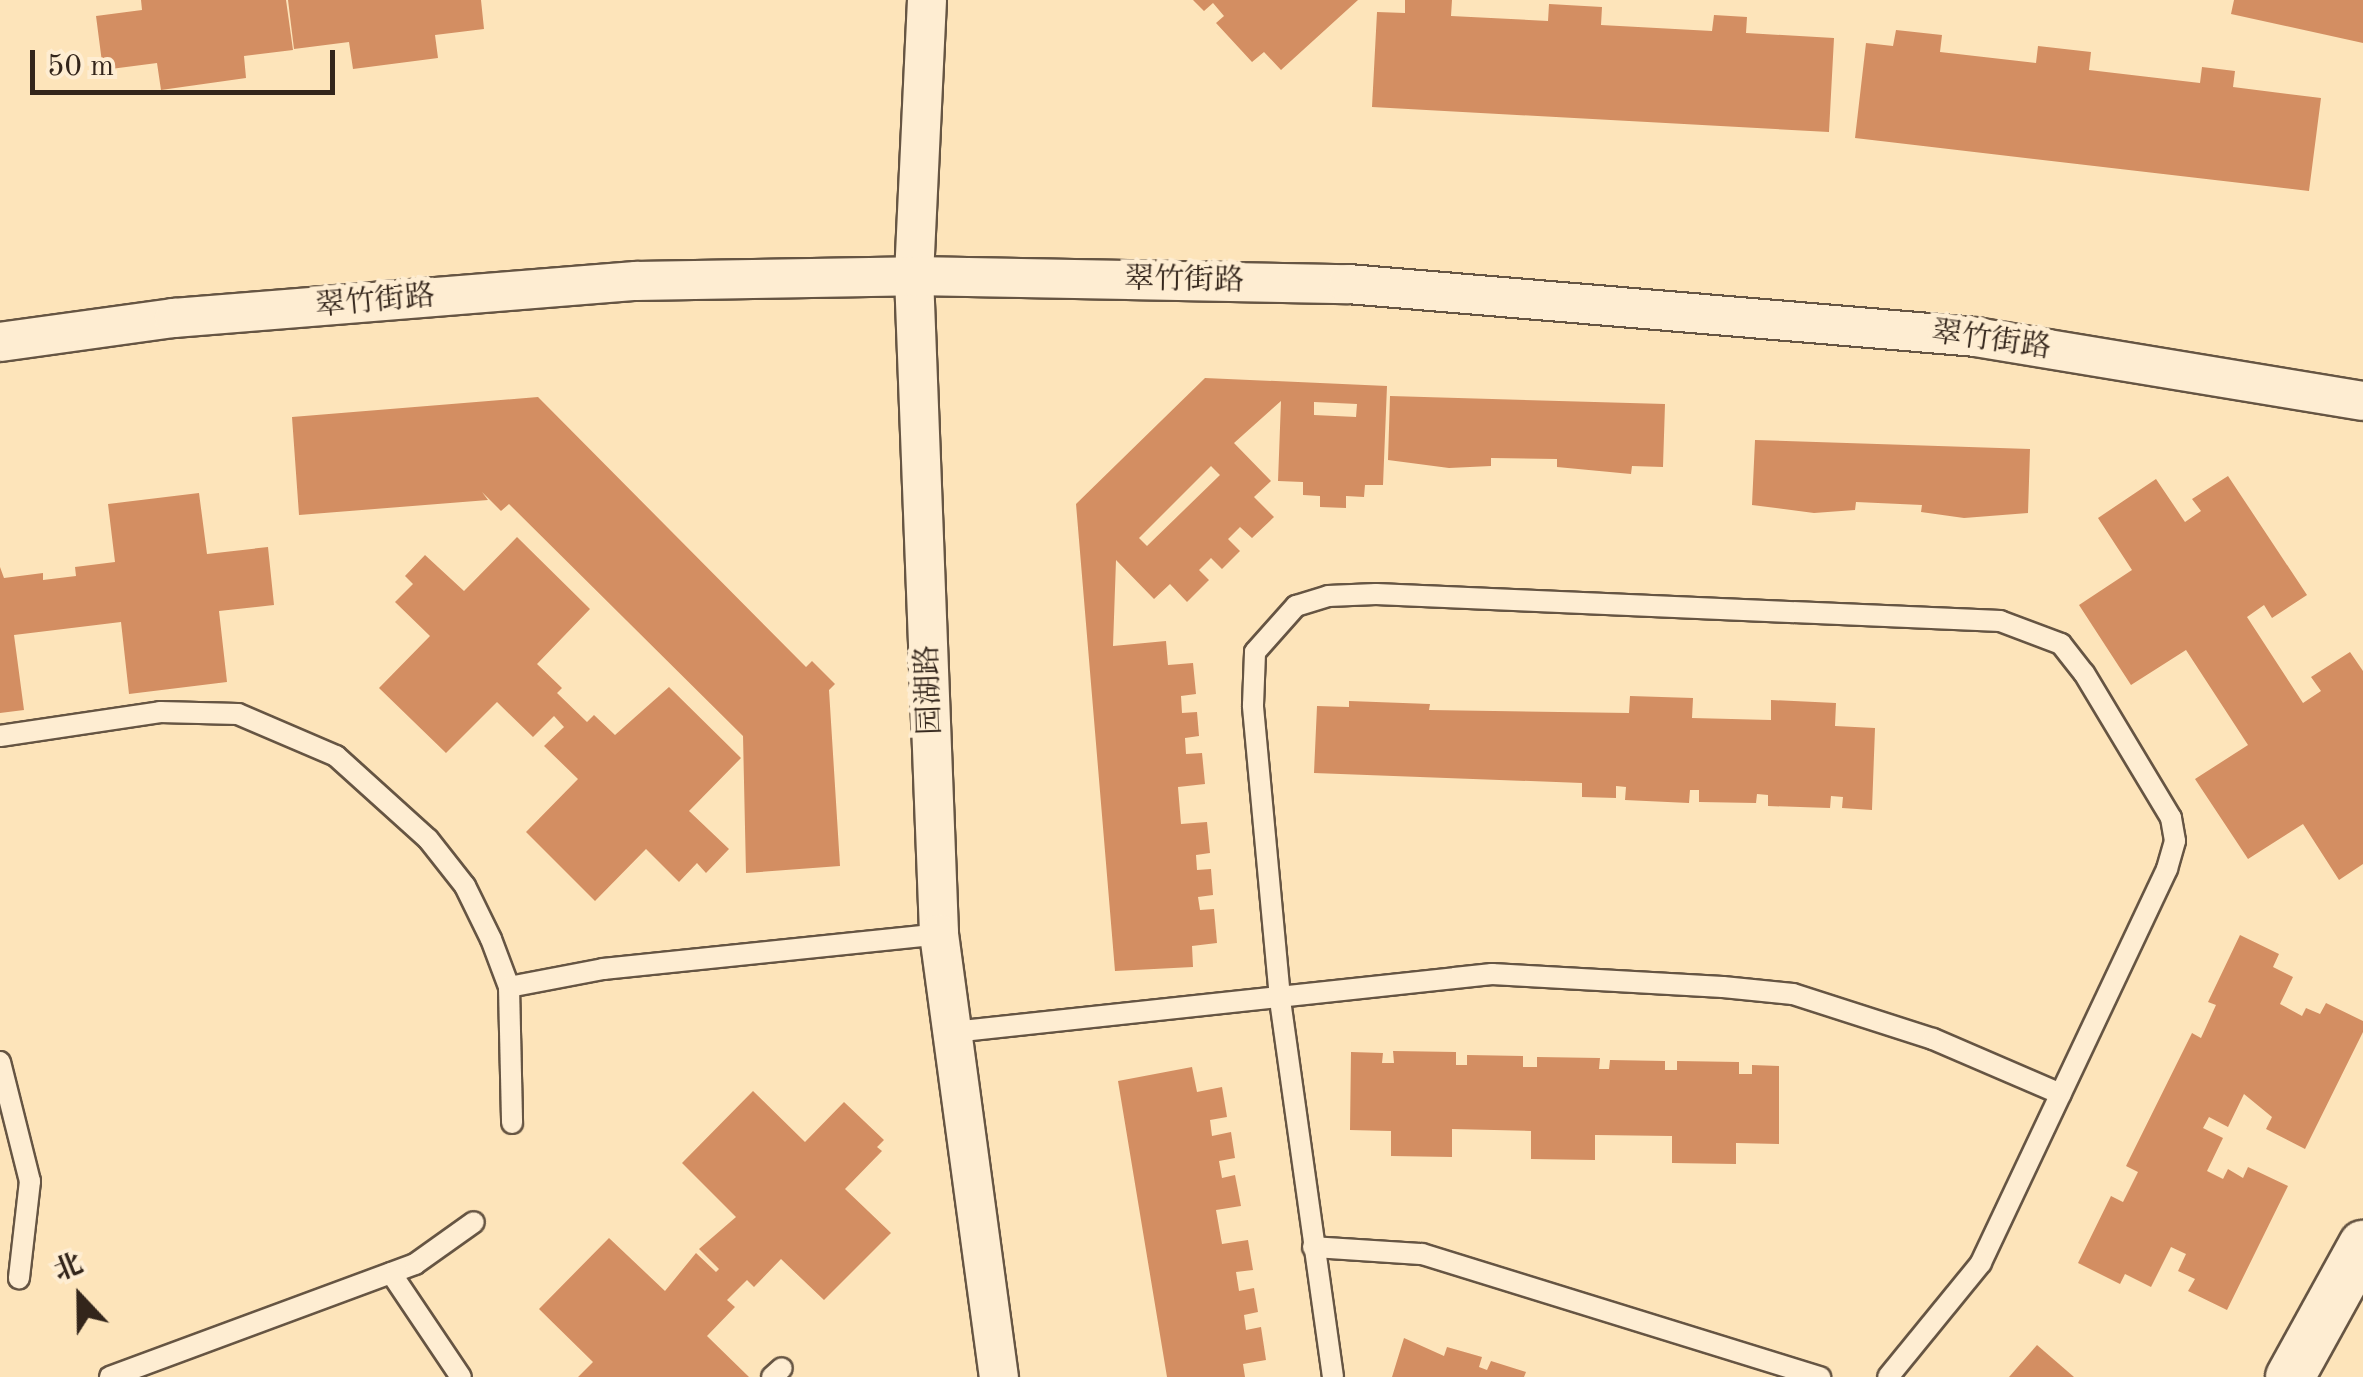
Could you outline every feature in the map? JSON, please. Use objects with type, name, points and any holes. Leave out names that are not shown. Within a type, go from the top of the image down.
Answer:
[{"type":"street","name":"园湖路","points":[[927,0],[914,276],[939,934],[999,1377]]},
{"type":"street","name":"翠竹街路","points":[[0,342],[174,318],[636,280],[914,276],[1348,284],[1667,306],[1976,337],[2363,401]]},
{"type":"street","points":[[2290,1377],[2363,1245]]},
{"type":"lane","points":[[1334,1377],[1280,998],[1253,705],[1254,652],[1296,606],[1328,596],[1376,594],[2000,621],[2062,644],[2170,818],[2175,841],[1981,1263],[1888,1377]]},
{"type":"lane","points":[[0,736],[160,712],[238,714],[336,756],[389,799],[464,886],[509,987],[512,1124]]},
{"type":"lane","points":[[509,987],[639,964],[939,934]]},
{"type":"lane","points":[[953,1032],[1492,974],[1793,994],[1932,1039],[2060,1094]]},
{"type":"lane","points":[[0,1062],[30,1181],[19,1278]]},
{"type":"lane","points":[[110,1377],[391,1273],[474,1222]]},
{"type":"lane","points":[[1313,1247],[1422,1254],[1820,1377]]},
{"type":"lane","points":[[391,1273],[461,1377]]},
{"type":"building","points":[[141,0],[286,0],[293,50],[244,56],[246,78],[161,90],[157,63],[103,70],[96,16],[142,10]]},
{"type":"building","points":[[288,0],[481,0],[484,29],[435,35],[438,58],[353,69],[349,42],[294,49]]},
{"type":"building","points":[[1193,0],[1358,0],[1281,70],[1264,52],[1252,62],[1216,23],[1224,16],[1213,3],[1204,11]]},
{"type":"building","points":[[1405,0],[1452,0],[1451,16],[1548,21],[1549,4],[1602,7],[1601,25],[1712,31],[1714,15],[1747,17],[1746,33],[1834,38],[1829,132],[1372,107],[1377,12],[1405,13]]},
{"type":"building","points":[[2234,0],[2363,0],[2363,43],[2231,14]]},
{"type":"building","points":[[1896,30],[1942,35],[1940,52],[2036,63],[2038,46],[2091,52],[2089,70],[2200,83],[2202,67],[2235,71],[2233,87],[2321,98],[2309,191],[1855,138],[1866,43],[1893,46]]},
{"type":"building","points":[[1205,378],[1387,386],[1383,485],[1365,485],[1364,497],[1346,496],[1346,508],[1320,507],[1320,496],[1303,495],[1303,482],[1278,481],[1281,401],[1234,443],[1271,481],[1254,497],[1274,517],[1252,538],[1240,527],[1228,539],[1240,551],[1222,569],[1211,558],[1199,570],[1209,580],[1187,602],[1170,584],[1154,599],[1116,560],[1113,646],[1166,641],[1168,665],[1193,663],[1196,694],[1181,696],[1182,713],[1197,712],[1199,736],[1185,738],[1186,754],[1202,753],[1205,784],[1178,787],[1181,824],[1207,822],[1210,853],[1196,855],[1197,870],[1211,869],[1213,895],[1198,897],[1200,910],[1214,909],[1217,943],[1192,946],[1193,967],[1115,971],[1076,504]],"holes":[[[1314,402],[1357,404],[1356,417],[1314,415]],[[1211,466],[1220,475],[1147,546],[1139,538]]]},
{"type":"building","points":[[1390,396],[1665,404],[1663,467],[1632,466],[1631,474],[1557,467],[1557,459],[1491,458],[1491,466],[1449,468],[1388,460]]},
{"type":"building","points":[[538,397],[806,667],[812,661],[835,684],[829,690],[840,866],[746,873],[743,736],[509,504],[501,511],[482,492],[488,500],[299,515],[292,417]]},
{"type":"building","points":[[1755,440],[2030,449],[2028,513],[1964,518],[1921,512],[1922,505],[1856,502],[1855,510],[1814,513],[1752,505]]},
{"type":"building","points":[[2228,476],[2307,595],[2272,618],[2264,605],[2247,617],[2303,703],[2321,691],[2311,677],[2350,652],[2363,671],[2363,864],[2339,880],[2303,824],[2248,859],[2195,779],[2248,745],[2186,650],[2131,685],[2079,605],[2132,570],[2098,518],[2156,479],[2185,522],[2201,511],[2192,499]]},
{"type":"building","points":[[199,493],[207,554],[268,547],[274,605],[219,611],[227,682],[129,694],[121,622],[14,635],[24,710],[0,713],[0,567],[4,578],[43,573],[43,580],[76,576],[75,567],[115,562],[108,504]]},
{"type":"building","points":[[517,537],[590,609],[537,664],[562,688],[557,693],[587,722],[594,715],[615,735],[669,687],[741,758],[689,811],[729,849],[706,873],[697,863],[679,882],[646,849],[595,901],[526,832],[578,779],[544,746],[564,727],[554,716],[533,737],[497,702],[446,753],[379,688],[430,636],[395,602],[413,584],[405,576],[425,555],[464,591]]},
{"type":"building","points":[[1630,696],[1693,698],[1692,718],[1771,720],[1771,700],[1836,703],[1835,726],[1875,728],[1872,810],[1842,808],[1843,797],[1831,796],[1830,808],[1768,806],[1768,795],[1757,794],[1756,803],[1699,802],[1699,790],[1690,790],[1689,803],[1625,800],[1626,787],[1616,786],[1616,798],[1582,797],[1582,783],[1314,773],[1317,706],[1349,707],[1349,701],[1430,704],[1429,710],[1629,713]]},
{"type":"building","points":[[2240,935],[2279,954],[2273,967],[2293,977],[2280,1004],[2302,1016],[2306,1008],[2320,1014],[2326,1003],[2363,1021],[2363,1032],[2305,1149],[2266,1129],[2272,1117],[2244,1094],[2228,1127],[2209,1117],[2203,1128],[2223,1138],[2207,1171],[2223,1179],[2228,1169],[2243,1178],[2248,1167],[2288,1186],[2227,1310],[2188,1291],[2195,1279],[2178,1271],[2186,1254],[2171,1247],[2151,1287],[2125,1274],[2120,1284],[2078,1263],[2111,1196],[2123,1202],[2138,1172],[2126,1166],[2192,1033],[2201,1038],[2216,1005],[2208,1002]]},
{"type":"building","points":[[1393,1051],[1456,1052],[1456,1065],[1467,1065],[1467,1055],[1523,1056],[1523,1067],[1537,1067],[1537,1057],[1600,1058],[1599,1069],[1609,1069],[1610,1060],[1665,1061],[1665,1070],[1677,1070],[1677,1061],[1739,1062],[1739,1074],[1752,1074],[1752,1065],[1779,1066],[1779,1144],[1736,1143],[1736,1164],[1672,1163],[1672,1136],[1595,1135],[1595,1160],[1531,1159],[1531,1131],[1452,1129],[1452,1157],[1391,1156],[1391,1131],[1350,1130],[1351,1052],[1383,1053],[1382,1063],[1394,1063]]},
{"type":"building","points":[[1192,1067],[1197,1092],[1222,1087],[1227,1117],[1210,1120],[1212,1136],[1231,1132],[1235,1158],[1219,1161],[1222,1178],[1235,1175],[1241,1206],[1216,1210],[1222,1244],[1248,1240],[1253,1270],[1236,1272],[1239,1291],[1254,1288],[1258,1312],[1244,1315],[1246,1330],[1261,1327],[1266,1360],[1243,1364],[1245,1377],[1167,1377],[1118,1081]]},
{"type":"building","points":[[753,1091],[805,1142],[844,1102],[884,1140],[877,1147],[882,1151],[845,1189],[891,1233],[824,1300],[781,1259],[754,1287],[747,1280],[727,1300],[735,1307],[707,1336],[749,1377],[578,1377],[593,1362],[539,1309],[609,1238],[665,1291],[696,1253],[716,1272],[719,1269],[699,1249],[736,1217],[682,1163]]},
{"type":"building","points":[[1404,1338],[1444,1356],[1447,1347],[1482,1357],[1479,1367],[1487,1370],[1491,1361],[1526,1372],[1524,1377],[1392,1377]]},
{"type":"building","points":[[2037,1345],[2074,1377],[2009,1377]]}]
